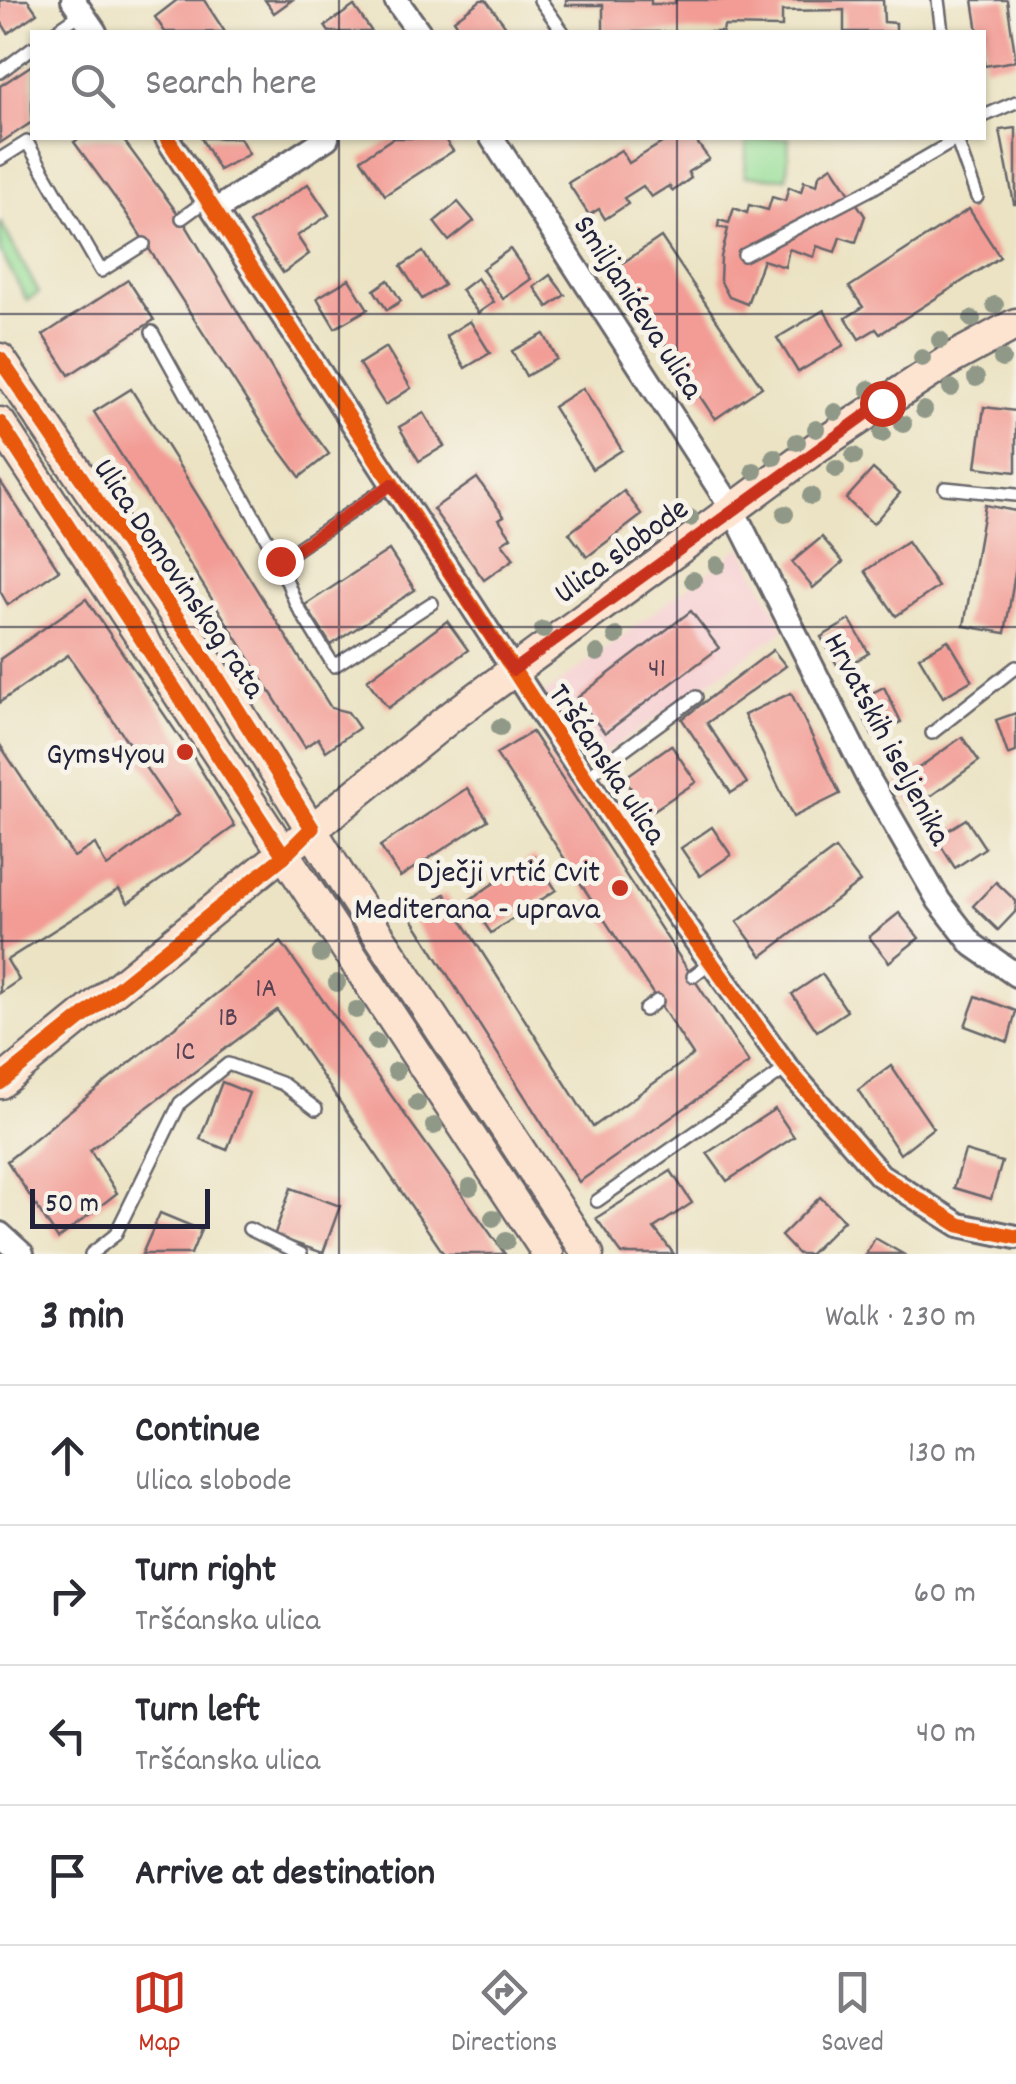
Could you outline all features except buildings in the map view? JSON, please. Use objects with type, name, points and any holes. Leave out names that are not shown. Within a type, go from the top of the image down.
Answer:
[{"type":"main road","name":"Ulica slobode","points":[[0,1084],[284,856],[312,828],[513,670],[882,403],[1016,324]]},
{"type":"main road","name":"Ulica Domovinskog rata","points":[[0,360],[210,666],[588,1254]]},
{"type":"main road","name":"Ulica Domovinskog rata","points":[[0,423],[548,1254]]},
{"type":"main road","points":[[0,1062],[31,1058]]},
{"type":"street","points":[[396,0],[418,30]]},
{"type":"street","name":"Tršćanska ulica","points":[[168,140],[586,778],[702,969],[880,1175],[959,1225],[1016,1237]]},
{"type":"street","points":[[212,204],[324,140]]},
{"type":"street","name":"Smiljanićeva ulica","points":[[493,140],[732,510]]},
{"type":"street","name":"Hrvatskih iseljenika","points":[[732,510],[868,778],[939,901],[973,945],[1016,975]]},
{"type":"street","points":[[0,1234],[22,1254]]},
{"type":"lane","points":[[540,0],[561,30]]},
{"type":"lane","points":[[938,0],[942,30]]},
{"type":"lane","points":[[57,30],[83,15]]},
{"type":"lane","points":[[0,72],[30,50]]},
{"type":"lane","points":[[986,115],[1016,102]]},
{"type":"lane","points":[[0,159],[30,140],[101,272],[144,244]]},
{"type":"lane","points":[[744,254],[862,194],[955,140]]},
{"type":"lane","points":[[957,140],[977,197]]},
{"type":"lane","points":[[182,218],[212,204]]},
{"type":"lane","points":[[152,332],[280,561],[296,604],[334,666],[432,602]]},
{"type":"lane","points":[[280,561],[392,484]]},
{"type":"lane","points":[[945,488],[1016,495]]},
{"type":"lane","points":[[932,734],[1016,667]]},
{"type":"lane","points":[[586,778],[696,697]]},
{"type":"lane","points":[[644,1010],[657,1001]]},
{"type":"lane","points":[[91,1254],[115,1234],[180,1103],[228,1064],[284,1084],[316,1108]]},
{"type":"lane","points":[[597,1201],[787,1068]]},
{"type":"lane","points":[[249,1230],[301,1254]]},
{"type":"shaded area","points":[[742,546],[785,630],[587,765],[541,697]]},
{"type":"green space","points":[[747,140],[789,140],[787,178],[745,176]]},
{"type":"green space","points":[[0,221],[39,293],[27,300],[0,251]]},
{"type":"cycle path","points":[[168,140],[537,706],[676,913],[787,1068],[880,1175],[959,1225],[1016,1237]]},
{"type":"cycle path","points":[[0,359],[210,666],[312,828],[284,856],[0,1083]]},
{"type":"cycle path","points":[[0,423],[284,856]]},
{"type":"place","name":"Gyms4you","points":[[185,752]]},
{"type":"place","name":"Dječji vrtić Cvit Mediterana - uprava","points":[[620,888]]},
{"type":"route","points":[[280,561],[392,484],[513,670],[882,403]]}]
